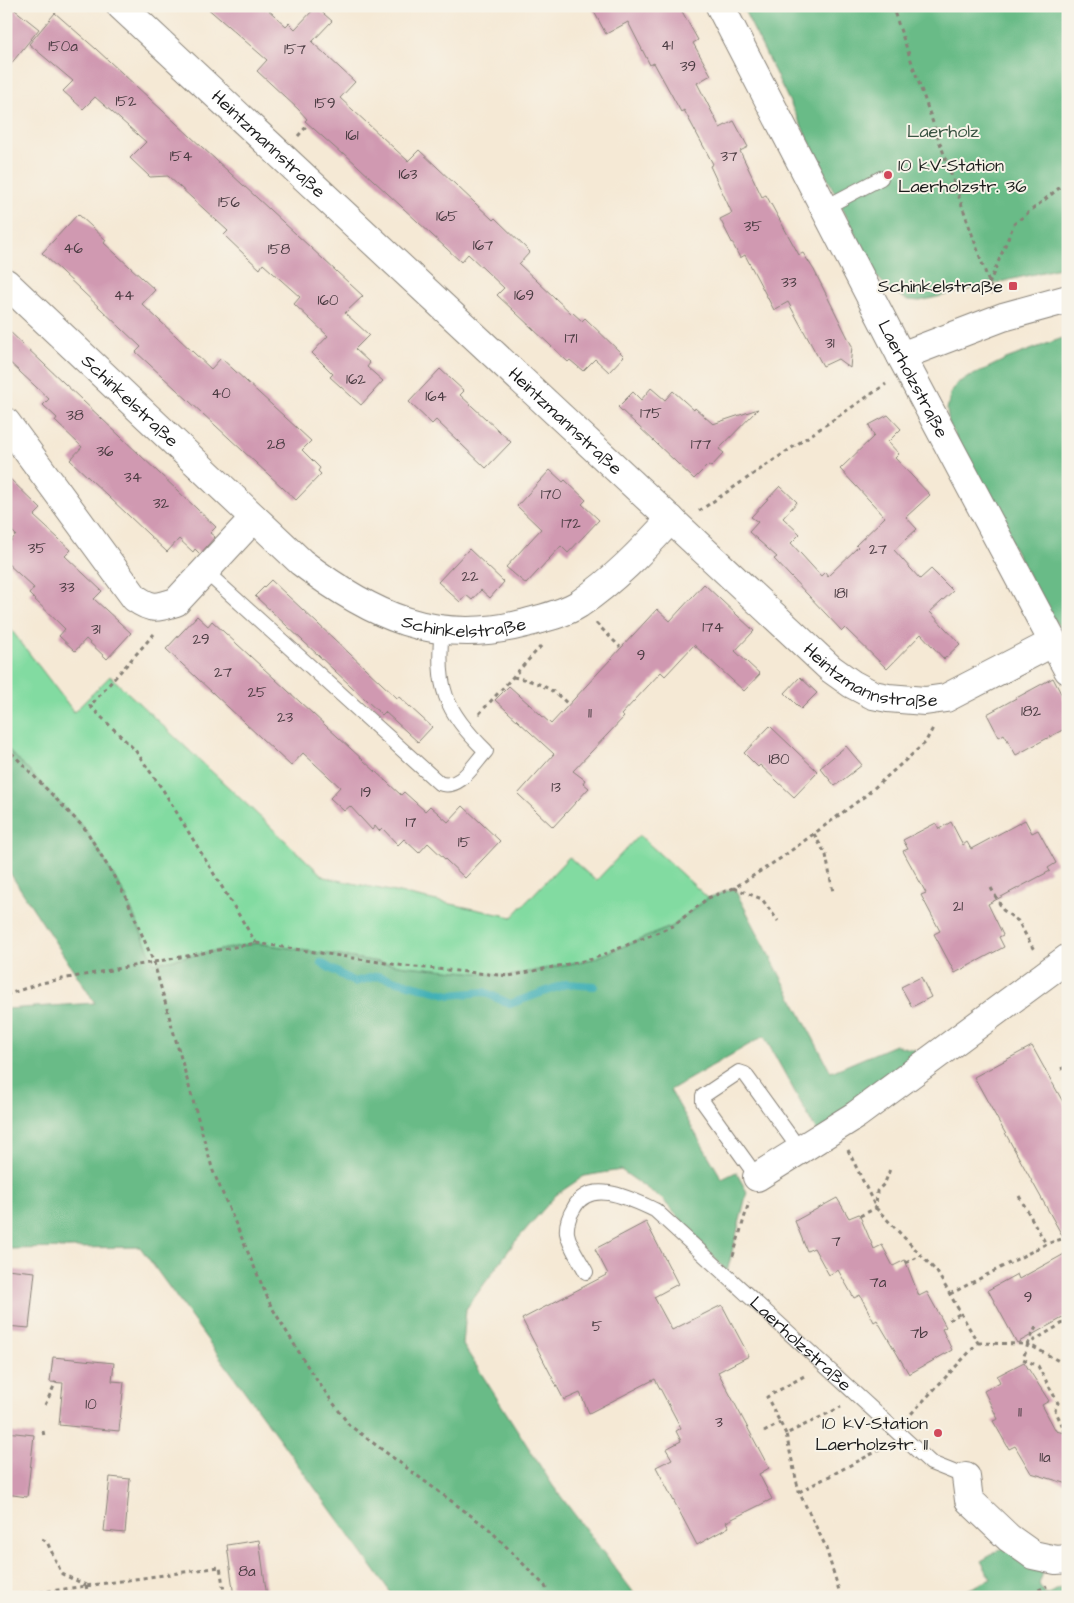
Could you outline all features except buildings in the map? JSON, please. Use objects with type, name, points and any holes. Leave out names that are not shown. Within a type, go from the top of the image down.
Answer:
[{"type":"street","name":"Heintzmannstraße","points":[[121,6],[831,669],[852,684],[866,692],[888,698],[925,701],[946,698],[1052,643]]},
{"type":"street","name":"Laerholzstraße","points":[[720,6],[904,362],[1068,670]]},
{"type":"street","name":"Schinkelstraße","points":[[6,283],[52,329],[300,562],[350,597],[382,614],[412,624],[472,631],[506,628],[551,616],[577,605],[624,570],[674,522]]},
{"type":"street","points":[[904,362],[1003,317],[1068,299]]},
{"type":"street","points":[[6,422],[136,598],[148,607],[160,607],[176,602],[206,572],[254,518]]},
{"type":"street","points":[[757,1177],[837,1128],[1057,966]]},
{"type":"street","name":"Laerholzstraße","points":[[966,1476],[969,1500],[1009,1538],[1033,1555],[1056,1560],[1068,1559]]},
{"type":"lane","points":[[824,208],[881,178]]},
{"type":"lane","points":[[206,572],[439,783],[448,786],[457,784],[486,751],[465,730],[452,712],[444,694],[439,656],[442,629]]},
{"type":"lane","points":[[757,1177],[703,1102],[703,1096],[739,1072],[745,1074],[800,1150]]},
{"type":"lane","name":"Laerholzstraße","points":[[586,1272],[567,1235],[567,1220],[575,1204],[585,1196],[601,1192],[626,1196],[655,1210],[931,1463],[966,1476]]},
{"type":"path","points":[[892,6],[989,284],[1003,317]]},
{"type":"path","points":[[989,284],[1014,224],[1068,181]]},
{"type":"path","points":[[674,522],[904,362]]},
{"type":"path","points":[[577,605],[620,647]]},
{"type":"path","points":[[160,607],[159,628],[90,706],[141,758],[163,790],[256,944]]},
{"type":"path","points":[[484,709],[541,648],[551,616]]},
{"type":"path","points":[[512,677],[538,682],[556,692],[569,705]]},
{"type":"path","points":[[6,995],[41,983],[256,944],[405,966],[509,976],[593,959],[674,926],[708,898],[734,888],[814,834],[865,796],[925,743],[946,698]]},
{"type":"path","points":[[6,747],[86,830],[126,897],[154,963],[213,1171],[271,1306],[311,1372],[349,1425],[489,1529],[545,1586],[550,1597]]},
{"type":"path","points":[[814,834],[826,855],[833,892]]},
{"type":"path","points":[[734,888],[762,898],[778,922]]},
{"type":"path","points":[[991,888],[1003,910],[1018,921],[1057,966]]},
{"type":"path","points":[[1061,1069],[1068,1066]]},
{"type":"path","points":[[837,1128],[876,1208],[937,1272],[978,1343]]},
{"type":"path","points":[[876,1208],[877,1191],[885,1183],[890,1169]]},
{"type":"path","points":[[727,1276],[757,1177]]},
{"type":"path","points":[[1019,1196],[1046,1244]]},
{"type":"path","points":[[860,1216],[876,1208]]},
{"type":"path","points":[[950,1294],[1046,1244],[1068,1237]]},
{"type":"path","points":[[906,1263],[921,1255]]},
{"type":"path","points":[[948,1320],[961,1314]]},
{"type":"path","points":[[1028,1344],[1068,1320]]},
{"type":"path","points":[[1036,1327],[1023,1359],[1038,1366],[1058,1403],[1055,1410],[1065,1430]]},
{"type":"path","points":[[978,1343],[1028,1344],[1068,1366]]},
{"type":"path","points":[[800,1492],[899,1434],[978,1343]]},
{"type":"path","points":[[824,1364],[767,1398],[786,1434],[800,1492],[825,1545],[841,1597]]},
{"type":"path","points":[[45,1405],[56,1382]]},
{"type":"path","points":[[786,1434],[860,1397]]},
{"type":"path","points":[[764,1432],[780,1423]]},
{"type":"path","points":[[43,1431],[44,1436]]},
{"type":"path","points":[[42,1539],[47,1542],[62,1574],[86,1585]]},
{"type":"path","points":[[8,1597],[220,1568],[225,1597]]},
{"type":"path","points":[[86,1585],[88,1597]]},
{"type":"path","points":[[1033,1597],[1041,1590]]},
{"type":"green space","name":"Laerholz","points":[[742,6],[1068,6],[1068,266],[920,301],[907,300],[890,290],[876,276]]},
{"type":"green space","points":[[1068,336],[1068,638],[1047,611],[949,424],[947,410],[950,394],[957,383],[1006,359]]},
{"type":"green space","points":[[6,623],[74,712],[110,676],[324,877],[512,917],[569,857],[596,881],[639,835],[708,898],[673,926],[593,959],[509,976],[405,966],[256,943],[154,963],[126,897],[86,830],[6,747]]},
{"type":"green space","points":[[6,747],[86,830],[126,897],[154,963],[256,943],[405,966],[509,976],[593,959],[673,926],[708,898],[734,888],[831,1072],[895,1045],[915,1050],[916,1061],[817,1132],[764,1036],[670,1090],[722,1179],[736,1172],[747,1192],[727,1272],[662,1199],[621,1170],[584,1176],[556,1195],[514,1243],[466,1309],[463,1345],[553,1486],[637,1597],[394,1597],[140,1247],[6,1249],[6,1009],[95,1003],[6,867]]},
{"type":"green space","points":[[1005,1547],[1044,1570],[1039,1584],[1045,1595],[1068,1585],[1068,1597],[952,1597],[991,1579],[981,1561]]},
{"type":"waterway","points":[[321,963],[354,982],[378,976],[450,995],[484,992],[510,1004],[566,984],[594,986]]},
{"type":"place","name":"10 kV-Station Laerholzstr. 36","points":[[888,175]]},
{"type":"place","name":"Schinkelstraße","points":[[1013,286]]},
{"type":"place","name":"10 kV-Station Laerholzstr. 11","points":[[938,1433]]}]
